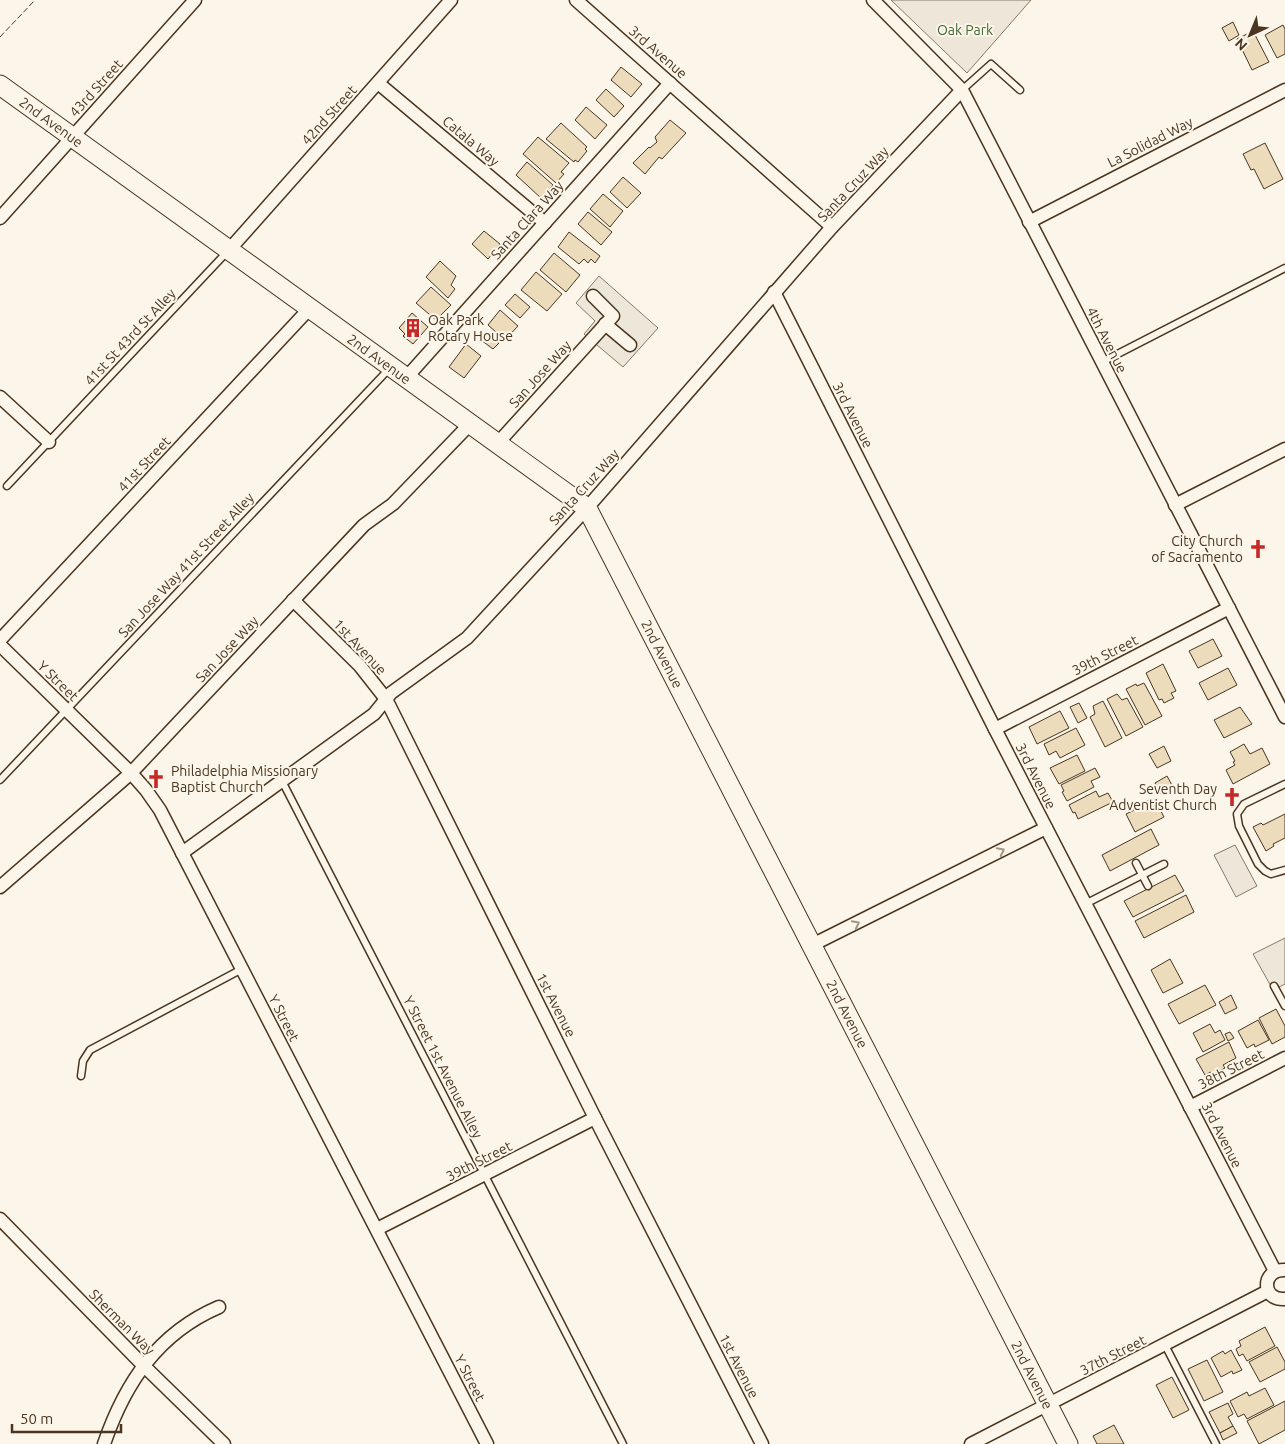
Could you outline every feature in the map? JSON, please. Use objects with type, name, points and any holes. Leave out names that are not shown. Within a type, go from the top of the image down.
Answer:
[{"type":"street","name":"43rd Street","points":[[0,218],[195,0]]},
{"type":"street","name":"42nd Street","points":[[229,250],[452,0]]},
{"type":"street","name":"3rd Avenue","points":[[576,0],[832,227]]},
{"type":"street","name":"4th Avenue","points":[[873,0],[962,90],[1285,717]]},
{"type":"street","name":"Catala Way","points":[[378,83],[545,223]]},
{"type":"street","name":"Santa Clara Way","points":[[399,372],[545,223],[670,83]]},
{"type":"street","name":"2nd Avenue","points":[[0,85],[587,508],[1068,1444]]},
{"type":"street","name":"Santa Cruz Way","points":[[182,853],[374,714],[391,693],[466,638],[587,508],[832,227],[962,90]]},
{"type":"street","name":"La Solidad Way","points":[[1029,222],[1285,90]]},
{"type":"street","name":"3rd Avenue","points":[[774,292],[1085,904],[1190,1107],[1280,1271]]},
{"type":"street","points":[[593,296],[613,316],[605,324],[630,345]]},
{"type":"street","name":"41st Street","points":[[0,640],[310,308]]},
{"type":"street","name":"San Jose Way","points":[[497,444],[605,324]]},
{"type":"street","points":[[0,397],[48,442]]},
{"type":"street","name":"San Jose Way","points":[[0,887],[131,773],[364,526],[393,504],[470,424]]},
{"type":"street","points":[[1175,505],[1285,449]]},
{"type":"street","name":"1st Avenue","points":[[293,600],[360,666],[386,699],[595,1118],[762,1444]]},
{"type":"street","name":"39th Street","points":[[995,729],[1229,608]]},
{"type":"street","name":"Y Street","points":[[0,645],[131,773],[160,810],[487,1444]]},
{"type":"street","points":[[812,945],[1046,828]]},
{"type":"street","name":"38th Street","points":[[1190,1107],[1285,1058]]},
{"type":"street","name":"39th Street","points":[[377,1229],[595,1118]]},
{"type":"street","name":"Sherman Way","points":[[2,1224],[224,1444]]},
{"type":"street","points":[[1280,1271],[1272,1274],[1267,1282],[1268,1292],[1275,1298],[1285,1299]]},
{"type":"street","name":"37th Street","points":[[971,1444],[1268,1292]]},
{"type":"street","points":[[104,1444],[126,1393],[143,1365],[181,1327],[201,1314],[219,1307]]},
{"type":"lane","points":[[962,90],[991,64],[1020,90]]},
{"type":"lane","name":"41st St 43rd St Alley","points":[[7,486],[229,250]]},
{"type":"lane","points":[[1102,362],[1285,268]]},
{"type":"lane","name":"San Jose Way 41st Street Alley","points":[[0,780],[66,710],[399,372]]},
{"type":"lane","name":"Y Street 1st Avenue Alley","points":[[282,781],[623,1444]]},
{"type":"lane","points":[[1285,784],[1244,804],[1239,810],[1237,818],[1239,826],[1261,868],[1272,874],[1285,870]]},
{"type":"lane","points":[[1136,863],[1148,886]]},
{"type":"lane","points":[[1085,904],[1164,864]]},
{"type":"lane","points":[[81,1076],[83,1061],[90,1050],[242,969]]},
{"type":"lane","points":[[1274,986],[1285,1006]]},
{"type":"lane","points":[[1165,1345],[1216,1444]]},
{"type":"green space","name":"Oak Park","points":[[891,0],[1031,0],[967,73]]},
{"type":"green space","points":[[1235,845],[1257,886],[1236,897],[1214,855]]},
{"type":"shaded area","points":[[599,276],[658,328],[623,367],[584,334],[595,321],[576,303]]},
{"type":"shaded area","points":[[1285,938],[1285,984],[1273,990],[1253,954]]},
{"type":"building","points":[[1233,22],[1239,35],[1229,41],[1222,28]]},
{"type":"building","points":[[1283,25],[1285,29],[1285,54],[1277,58],[1265,35]]},
{"type":"building","points":[[1253,31],[1269,62],[1252,70],[1237,39]]},
{"type":"building","points":[[621,67],[642,84],[631,97],[611,80]]},
{"type":"building","points":[[606,89],[624,106],[614,117],[596,100]]},
{"type":"building","points":[[586,107],[607,125],[595,139],[575,120]]},
{"type":"building","points":[[670,120],[686,133],[662,159],[659,157],[645,174],[633,163],[649,147],[657,142],[655,137]]},
{"type":"building","points":[[561,123],[587,147],[585,149],[587,151],[578,162],[575,160],[574,162],[546,139]]},
{"type":"building","points":[[538,137],[569,163],[561,172],[564,174],[556,183],[523,154]]},
{"type":"building","points":[[1265,143],[1283,179],[1264,189],[1254,169],[1251,170],[1243,154]]},
{"type":"building","points":[[527,162],[553,185],[542,199],[516,175]]},
{"type":"building","points":[[623,177],[641,193],[627,208],[610,192]]},
{"type":"building","points":[[603,194],[623,211],[610,227],[590,209]]},
{"type":"building","points":[[588,212],[612,232],[601,245],[578,224]]},
{"type":"building","points":[[484,231],[500,244],[488,259],[472,244]]},
{"type":"building","points":[[569,232],[600,256],[595,263],[591,259],[588,263],[584,259],[579,264],[558,247]]},
{"type":"building","points":[[554,253],[580,275],[566,292],[540,270]]},
{"type":"building","points":[[440,261],[456,276],[451,285],[455,289],[448,298],[426,277]]},
{"type":"building","points":[[536,272],[562,294],[547,311],[521,290]]},
{"type":"building","points":[[431,287],[451,305],[436,320],[416,303]]},
{"type":"building","points":[[515,294],[530,307],[520,318],[505,305]]},
{"type":"building","points":[[500,310],[518,326],[505,340],[488,325]]},
{"type":"building","name":"Oak Park Rotary House","points":[[412,313],[428,327],[413,344],[403,336],[405,334],[399,328]]},
{"type":"building","points":[[487,332],[499,343],[493,349],[481,340]]},
{"type":"building","points":[[466,344],[481,356],[464,378],[449,367]]},
{"type":"building","points":[[1213,639],[1222,656],[1198,668],[1189,651]]},
{"type":"building","points":[[1163,664],[1176,691],[1171,693],[1174,698],[1164,703],[1162,699],[1159,700],[1146,673]]},
{"type":"building","points":[[1228,668],[1237,685],[1208,700],[1199,683]]},
{"type":"building","points":[[1144,683],[1162,716],[1145,725],[1126,689],[1136,684],[1137,686]]},
{"type":"building","points":[[1117,694],[1122,700],[1127,698],[1143,727],[1126,736],[1107,699]]},
{"type":"building","points":[[1103,701],[1122,738],[1105,747],[1090,717],[1095,714],[1093,706]]},
{"type":"building","points":[[1079,703],[1087,718],[1078,723],[1070,707]]},
{"type":"building","points":[[1240,707],[1252,724],[1224,738],[1214,720]]},
{"type":"building","points":[[1060,711],[1069,728],[1037,744],[1029,727]]},
{"type":"building","points":[[1076,728],[1085,745],[1060,758],[1056,751],[1049,755],[1044,744]]},
{"type":"building","points":[[1244,744],[1250,754],[1262,748],[1270,764],[1233,784],[1226,770],[1235,765],[1230,752]]},
{"type":"building","points":[[1164,746],[1171,761],[1157,768],[1149,754]]},
{"type":"building","points":[[1077,755],[1085,771],[1059,784],[1050,768]]},
{"type":"building","points":[[1095,768],[1100,777],[1091,781],[1094,787],[1067,801],[1062,792],[1064,791],[1061,785]]},
{"type":"building","points":[[1167,776],[1173,787],[1161,794],[1155,783]]},
{"type":"building","points":[[1096,791],[1099,797],[1108,793],[1113,802],[1078,819],[1069,805]]},
{"type":"building","points":[[1149,800],[1150,802],[1155,800],[1164,817],[1135,832],[1126,814],[1145,805],[1144,803]]},
{"type":"building","points":[[1285,814],[1285,838],[1273,844],[1274,846],[1266,851],[1253,827],[1261,823],[1263,825]]},
{"type":"building","points":[[1151,829],[1159,845],[1110,871],[1102,855]]},
{"type":"building","points":[[1175,875],[1184,891],[1133,917],[1124,901]]},
{"type":"building","points":[[1186,895],[1194,912],[1144,938],[1135,921]]},
{"type":"building","points":[[1170,959],[1183,983],[1163,993],[1151,970]]},
{"type":"building","points":[[1205,985],[1216,1005],[1179,1024],[1168,1004]]},
{"type":"building","points":[[1231,995],[1237,1008],[1225,1014],[1219,1002]]},
{"type":"building","points":[[1276,1009],[1285,1026],[1285,1037],[1272,1044],[1259,1018]]},
{"type":"building","points":[[1258,1020],[1269,1040],[1255,1047],[1254,1044],[1247,1048],[1238,1031]]},
{"type":"building","points":[[1210,1024],[1215,1033],[1220,1030],[1225,1040],[1203,1052],[1193,1033]]},
{"type":"building","points":[[1230,1032],[1234,1038],[1228,1041],[1225,1034]]},
{"type":"building","points":[[1229,1042],[1236,1058],[1223,1065],[1225,1068],[1212,1075],[1211,1072],[1205,1075],[1196,1059]]},
{"type":"building","points":[[1265,1327],[1275,1346],[1247,1361],[1243,1354],[1239,1356],[1236,1349],[1241,1346],[1239,1341]]},
{"type":"building","points":[[1277,1347],[1285,1362],[1285,1369],[1260,1382],[1249,1362]]},
{"type":"building","points":[[1231,1350],[1242,1370],[1233,1374],[1232,1371],[1221,1377],[1211,1358],[1223,1351],[1225,1354]]},
{"type":"building","points":[[1207,1360],[1223,1392],[1204,1401],[1188,1369]]},
{"type":"building","points":[[1172,1377],[1189,1410],[1173,1418],[1156,1385]]},
{"type":"building","points":[[1265,1388],[1274,1405],[1247,1419],[1244,1414],[1238,1417],[1230,1401],[1247,1392],[1249,1396]]},
{"type":"building","points":[[1285,1401],[1285,1430],[1259,1444],[1247,1421]]},
{"type":"building","points":[[1228,1403],[1233,1414],[1228,1417],[1233,1426],[1220,1433],[1209,1412]]},
{"type":"building","points":[[1114,1425],[1124,1444],[1097,1444],[1093,1436]]},
{"type":"building","points":[[1233,1426],[1237,1433],[1223,1440],[1220,1433]]},
{"type":"fence","points":[[0,37],[35,0]]},
{"type":"place","name":"Oak Park Rotary House","points":[[413,328]]},
{"type":"place","name":"City Church of Sacramento","points":[[1258,549]]},
{"type":"place","name":"Philadelphia Missionary Baptist Church","points":[[156,779]]},
{"type":"place","name":"Seventh Day Adventist Church","points":[[1232,797]]}]
